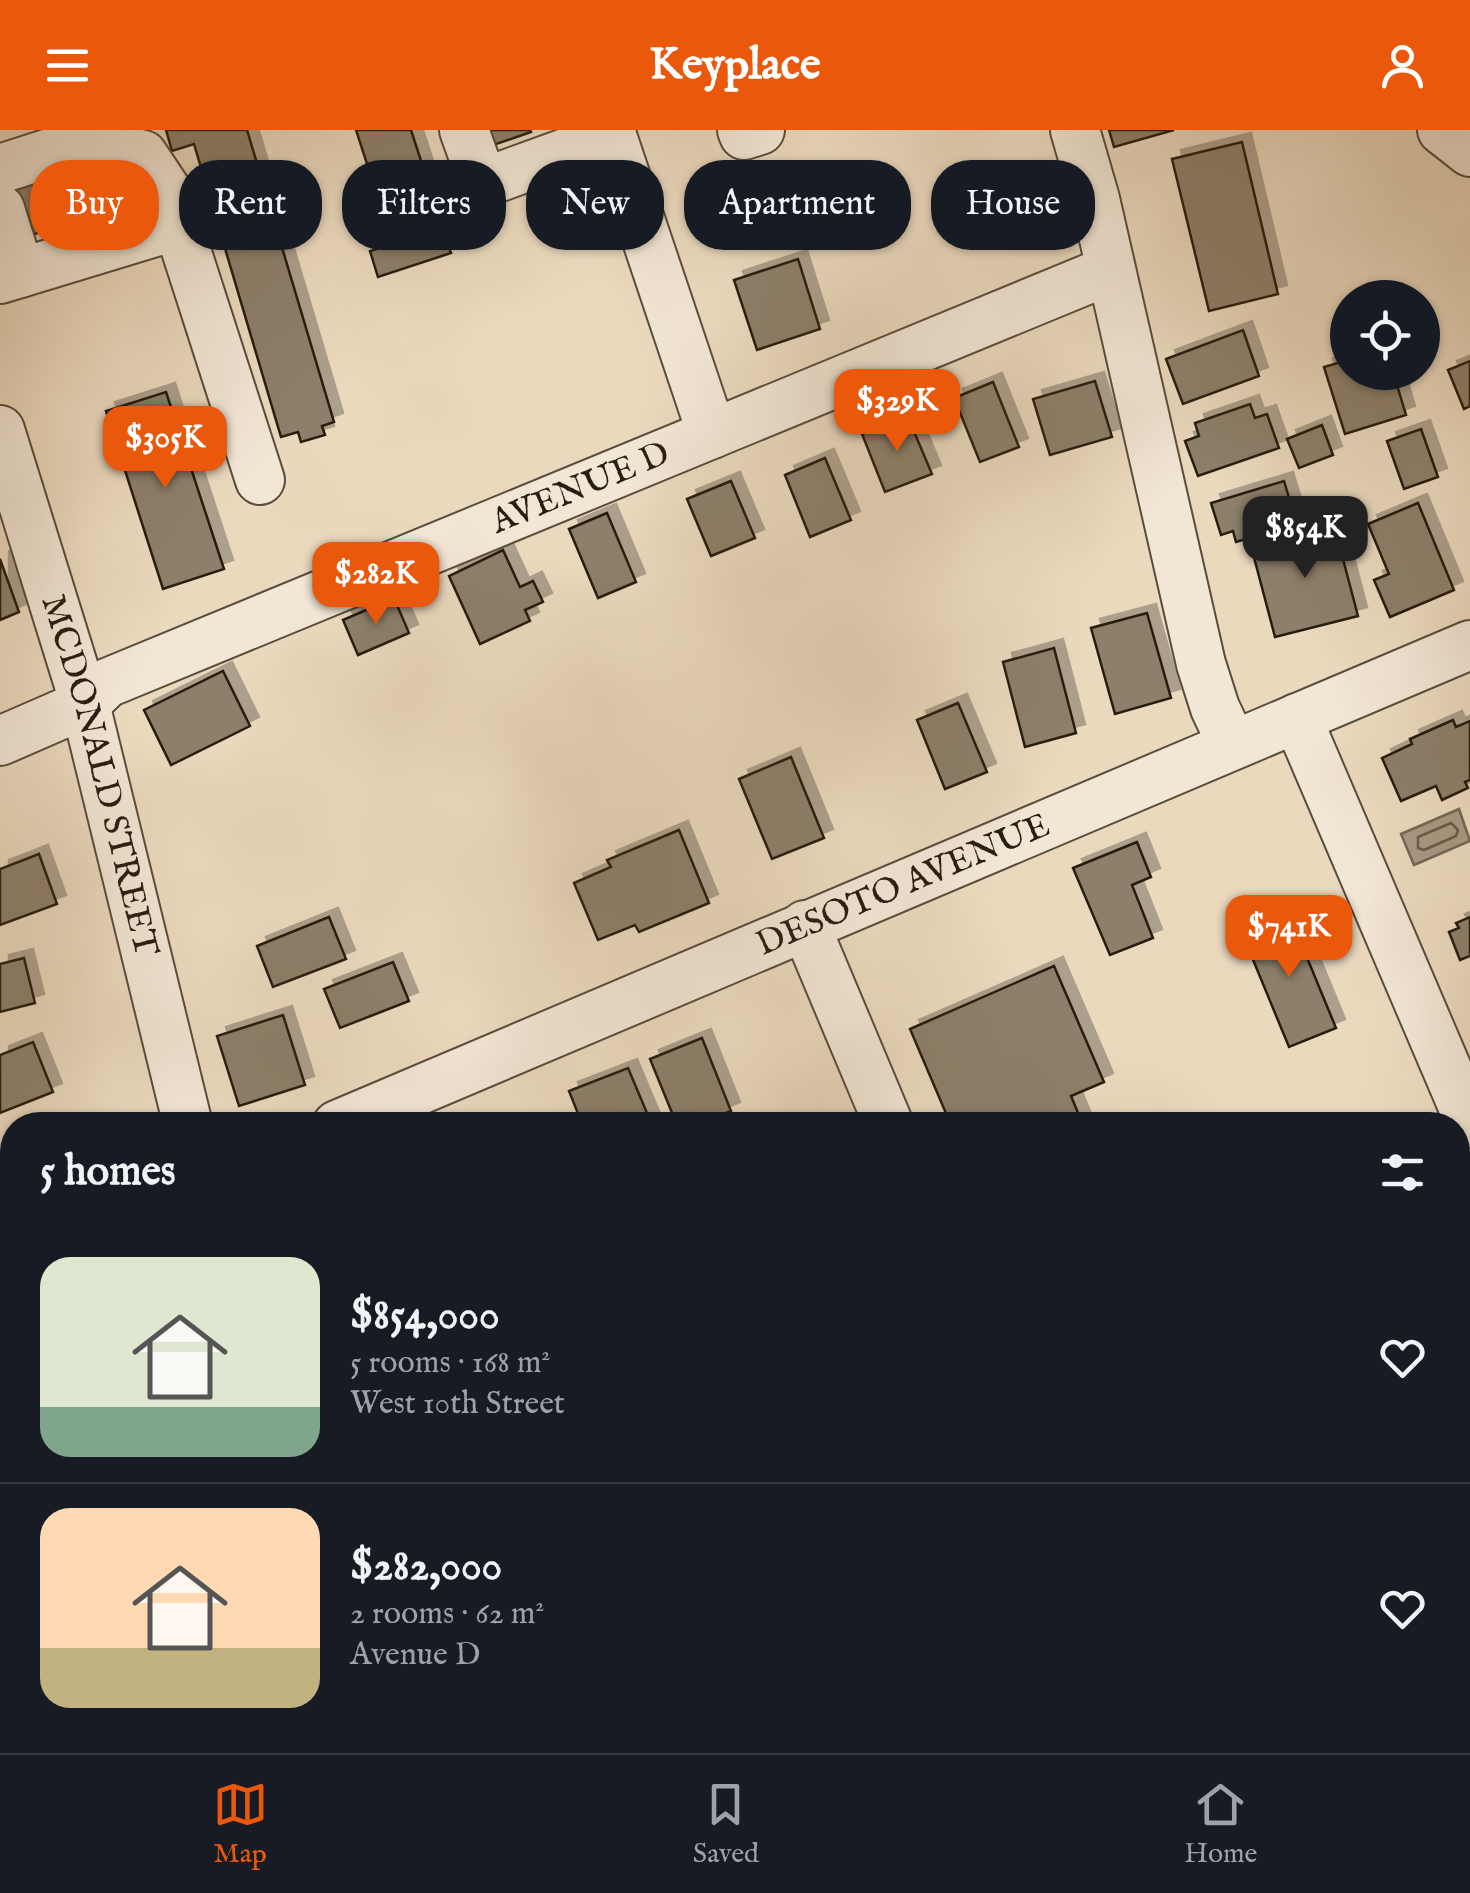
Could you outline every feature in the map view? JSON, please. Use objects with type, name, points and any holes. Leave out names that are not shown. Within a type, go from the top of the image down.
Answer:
[{"type":"street","points":[[464,130],[483,183],[611,133],[712,434]]},
{"type":"street","points":[[742,130],[744,135],[760,130]]},
{"type":"street","points":[[1075,130],[1095,199],[1200,664],[1232,744]]},
{"type":"street","points":[[1442,130],[1470,152]]},
{"type":"street","points":[[0,169],[84,135],[143,155],[167,190],[260,480]]},
{"type":"street","points":[[0,209],[10,276],[178,225]]},
{"type":"street","name":"AVENUE D","points":[[0,741],[85,704],[108,682],[1110,270]]},
{"type":"street","name":"MCDONALD STREET","points":[[0,430],[85,704],[185,1112]]},
{"type":"street","name":"DESOTO AVENUE","points":[[368,1112],[1470,645]]},
{"type":"street","points":[[1297,718],[1465,1112]]},
{"type":"street","points":[[805,925],[884,1112]]},
{"type":"water","points":[[1459,809],[1470,841],[1414,865],[1401,834]]},
{"type":"building","points":[[166,130],[247,130],[256,160],[199,160],[194,144],[172,151]]},
{"type":"building","points":[[356,130],[411,130],[421,160],[366,160]]},
{"type":"building","points":[[475,130],[530,130],[531,132],[482,149]]},
{"type":"building","points":[[1109,130],[1174,130],[1114,147]]},
{"type":"building","points":[[1242,142],[1278,294],[1209,311],[1172,159]]},
{"type":"building","points":[[30,180],[30,236],[29,236],[12,186]]},
{"type":"building","points":[[225,250],[283,250],[334,422],[322,426],[325,435],[301,442],[298,432],[281,437]]},
{"type":"building","points":[[450,250],[451,253],[378,277],[370,251]]},
{"type":"building","points":[[798,259],[820,329],[757,350],[734,280]]},
{"type":"building","points":[[1243,330],[1259,376],[1183,404],[1166,359]]},
{"type":"building","points":[[1470,361],[1470,406],[1464,409],[1448,370]]},
{"type":"building","points":[[1330,365],[1330,386],[1324,367]]},
{"type":"building","points":[[1095,381],[1112,437],[1050,455],[1033,399]]},
{"type":"building","points":[[993,382],[1019,447],[980,462],[954,398]]},
{"type":"building","points":[[1331,390],[1398,390],[1406,415],[1345,434]]},
{"type":"building","points":[[166,392],[224,569],[163,589],[106,411]]},
{"type":"building","points":[[1250,404],[1255,418],[1267,414],[1279,448],[1198,476],[1185,441],[1199,436],[1195,423]]},
{"type":"building","points":[[907,415],[932,474],[885,492],[862,434]]},
{"type":"building","points":[[1322,425],[1333,455],[1299,468],[1287,439]]},
{"type":"building","points":[[1421,429],[1438,477],[1404,489],[1387,441]]},
{"type":"building","points":[[825,458],[851,520],[810,537],[785,475]]},
{"type":"building","points":[[731,481],[755,538],[711,556],[687,499]]},
{"type":"building","points":[[1284,481],[1297,524],[1236,542],[1233,531],[1221,535],[1211,503]]},
{"type":"building","points":[[1418,503],[1454,590],[1390,617],[1374,580],[1389,574],[1368,524]]},
{"type":"building","points":[[607,513],[636,582],[598,598],[569,529]]},
{"type":"building","points":[[1334,525],[1358,616],[1275,637],[1251,546]]},
{"type":"building","points":[[503,550],[520,587],[533,581],[543,602],[525,610],[530,621],[480,644],[449,576]]},
{"type":"building","points":[[0,559],[19,612],[0,620]]},
{"type":"building","points":[[394,598],[409,633],[358,655],[343,620]]},
{"type":"building","points":[[1147,613],[1171,698],[1115,714],[1091,628]]},
{"type":"building","points":[[1054,648],[1076,733],[1025,747],[1003,662]]},
{"type":"building","points":[[223,671],[250,726],[171,765],[144,710]]},
{"type":"building","points":[[958,703],[987,772],[945,789],[917,720]]},
{"type":"building","points":[[1453,720],[1456,727],[1470,721],[1470,780],[1465,782],[1468,788],[1442,800],[1436,786],[1401,801],[1382,758],[1412,744],[1410,739]]},
{"type":"building","points":[[791,757],[824,838],[772,859],[739,779]]},
{"type":"building","points":[[679,830],[709,903],[639,932],[635,925],[598,940],[574,883],[611,867],[607,860]]},
{"type":"building","points":[[1137,842],[1151,877],[1132,885],[1153,938],[1110,955],[1073,868]]},
{"type":"building","points":[[39,854],[57,904],[0,925],[0,869]]},
{"type":"building","points":[[1289,914],[1336,1028],[1289,1047],[1242,933]]},
{"type":"building","points":[[329,917],[346,959],[273,987],[257,946]]},
{"type":"building","points":[[1470,917],[1470,956],[1460,960],[1449,932],[1459,928],[1456,923]]},
{"type":"building","points":[[24,958],[35,1003],[0,1012],[0,964]]},
{"type":"building","points":[[393,962],[409,1001],[340,1028],[324,989]]},
{"type":"building","points":[[1054,966],[1104,1082],[1071,1096],[1078,1112],[945,1112],[910,1029]]},
{"type":"building","points":[[283,1015],[305,1085],[239,1106],[217,1036]]},
{"type":"building","points":[[702,1038],[731,1111],[672,1112],[650,1059]]},
{"type":"building","points":[[33,1042],[53,1092],[0,1112],[0,1055]]},
{"type":"building","points":[[628,1068],[647,1112],[577,1112],[569,1091]]}]
